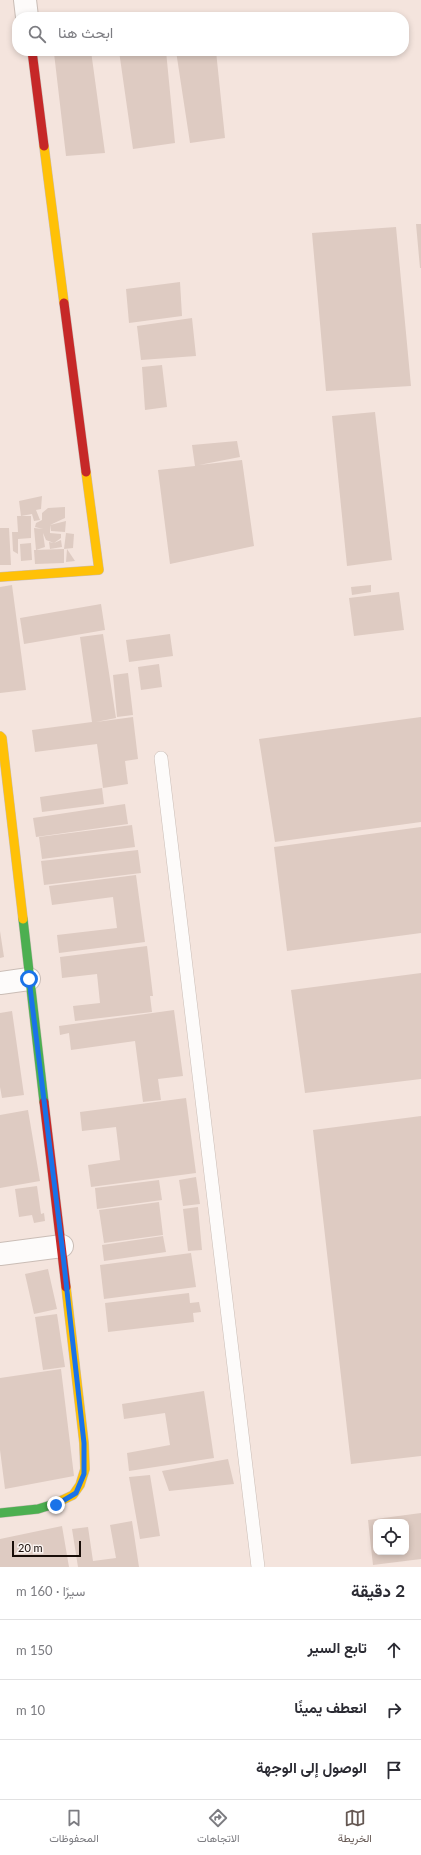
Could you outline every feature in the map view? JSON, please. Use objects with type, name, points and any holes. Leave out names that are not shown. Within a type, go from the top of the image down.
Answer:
[{"type":"street","points":[[25,0],[26,12]]},
{"type":"street","points":[[0,577],[98,570],[33,56]]},
{"type":"street","points":[[0,736],[2,738],[84,1443],[84,1474],[76,1493],[56,1505],[0,1513]]},
{"type":"street","points":[[0,983],[29,979]]},
{"type":"street","points":[[0,1254],[62,1246]]},
{"type":"lane","points":[[161,758],[258,1567]]},
{"type":"building","points":[[54,56],[92,56],[105,153],[66,156]]},
{"type":"building","points":[[120,56],[166,56],[175,143],[133,149]]},
{"type":"building","points":[[177,56],[217,56],[225,138],[190,143]]},
{"type":"building","points":[[416,224],[421,224],[421,268],[420,268]]},
{"type":"building","points":[[396,227],[411,386],[326,391],[312,233]]},
{"type":"building","points":[[180,282],[182,316],[129,323],[126,289]]},
{"type":"building","points":[[192,318],[196,356],[141,360],[137,326]]},
{"type":"building","points":[[162,365],[167,407],[145,410],[142,367]]},
{"type":"building","points":[[375,412],[392,560],[347,566],[332,416]]},
{"type":"building","points":[[237,441],[240,457],[199,465],[242,460],[254,546],[170,564],[158,470],[195,466],[192,445]]},
{"type":"building","points":[[42,496],[41,509],[36,510],[40,520],[34,521],[32,514],[21,516],[19,501]]},
{"type":"building","points":[[65,507],[65,518],[50,525],[50,533],[61,534],[61,538],[54,543],[46,540],[43,533],[45,547],[36,550],[34,528],[43,529],[35,527],[36,523],[42,520],[42,513],[48,508]]},
{"type":"building","points":[[17,516],[31,516],[31,538],[18,539],[18,554],[13,551],[12,532],[18,532]]},
{"type":"building","points":[[66,521],[65,532],[51,531],[50,525]]},
{"type":"building","points":[[0,528],[9,528],[11,565],[0,565]]},
{"type":"building","points":[[66,533],[74,534],[73,548],[64,549]]},
{"type":"building","points":[[61,540],[62,547],[50,549],[49,542],[54,543]]},
{"type":"building","points":[[31,543],[32,560],[21,561],[20,544]]},
{"type":"building","points":[[64,549],[64,563],[35,564],[34,550]]},
{"type":"building","points":[[67,549],[75,561],[66,562]]},
{"type":"building","points":[[12,585],[26,690],[0,693],[0,587]]},
{"type":"building","points":[[371,585],[371,592],[352,595],[351,587]]},
{"type":"building","points":[[399,592],[404,630],[354,636],[349,598]]},
{"type":"building","points":[[101,604],[105,630],[24,644],[20,618]]},
{"type":"building","points":[[103,634],[116,718],[96,722],[133,717],[138,759],[125,761],[128,784],[103,788],[97,744],[35,752],[32,730],[92,722],[80,637]]},
{"type":"building","points":[[170,634],[173,656],[129,662],[126,640]]},
{"type":"building","points":[[159,664],[162,687],[141,690],[138,667]]},
{"type":"building","points":[[128,673],[133,715],[117,717],[113,675]]},
{"type":"building","points":[[421,717],[421,822],[275,842],[259,739]]},
{"type":"building","points":[[102,788],[104,804],[42,812],[40,797]]},
{"type":"building","points":[[125,804],[128,824],[36,837],[33,818]]},
{"type":"building","points":[[132,825],[135,847],[42,859],[39,837]]},
{"type":"building","points":[[421,827],[421,933],[287,951],[274,847]]},
{"type":"building","points":[[138,850],[141,873],[44,885],[41,861]]},
{"type":"building","points":[[136,875],[145,942],[59,953],[57,935],[117,928],[113,897],[52,905],[49,886]]},
{"type":"building","points":[[0,931],[4,957],[0,958]]},
{"type":"building","points":[[147,946],[153,996],[150,996],[152,1012],[75,1021],[73,1006],[100,1003],[97,974],[62,978],[60,957]]},
{"type":"building","points":[[421,973],[421,1079],[305,1093],[291,990]]},
{"type":"building","points":[[174,1010],[183,1076],[158,1079],[161,1100],[143,1102],[135,1041],[71,1050],[69,1033],[60,1035],[59,1026]]},
{"type":"building","points":[[12,1011],[24,1095],[2,1098],[0,1087],[0,1013]]},
{"type":"building","points":[[186,1098],[196,1173],[91,1187],[88,1165],[120,1160],[116,1127],[82,1131],[80,1112]]},
{"type":"building","points":[[28,1110],[40,1181],[0,1188],[0,1115]]},
{"type":"building","points":[[421,1116],[421,1456],[351,1464],[313,1130]]},
{"type":"building","points":[[196,1177],[200,1204],[183,1206],[179,1180]]},
{"type":"building","points":[[159,1180],[162,1200],[97,1209],[95,1188]]},
{"type":"building","points":[[37,1186],[41,1214],[44,1213],[45,1221],[34,1223],[32,1215],[19,1217],[15,1189]]},
{"type":"building","points":[[159,1202],[163,1235],[104,1243],[99,1210]]},
{"type":"building","points":[[198,1207],[202,1250],[188,1251],[183,1209]]},
{"type":"building","points":[[163,1236],[166,1252],[104,1261],[102,1245]]},
{"type":"building","points":[[191,1253],[196,1287],[104,1299],[100,1265]]},
{"type":"building","points":[[48,1269],[57,1309],[34,1314],[25,1274]]},
{"type":"building","points":[[189,1293],[190,1303],[199,1302],[201,1312],[193,1313],[194,1322],[108,1332],[105,1303]]},
{"type":"building","points":[[57,1314],[65,1367],[43,1370],[35,1317]]},
{"type":"building","points":[[61,1369],[74,1476],[5,1489],[0,1450],[0,1378]]},
{"type":"building","points":[[204,1391],[214,1458],[129,1471],[127,1453],[170,1445],[165,1413],[124,1419],[122,1404]]},
{"type":"building","points":[[228,1459],[234,1484],[169,1491],[162,1471]]},
{"type":"building","points":[[150,1475],[160,1536],[140,1539],[129,1477]]},
{"type":"building","points":[[421,1513],[421,1559],[373,1565],[368,1520],[373,1519],[373,1555],[409,1555],[409,1519],[376,1519]]},
{"type":"building","points":[[132,1521],[139,1567],[78,1567],[72,1529],[88,1527],[93,1561],[116,1558],[110,1525]]},
{"type":"building","points":[[62,1526],[69,1567],[0,1567],[0,1539]]},
{"type":"traffic: fast","points":[[23,919],[44,1102]]},
{"type":"traffic: fast","points":[[0,1513],[38,1509],[54,1504]]},
{"type":"traffic: slow","points":[[44,146],[64,303]]},
{"type":"traffic: slow","points":[[0,577],[99,570],[86,472]]},
{"type":"traffic: slow","points":[[0,736],[2,738],[23,919]]},
{"type":"traffic: slow","points":[[54,1504],[73,1495],[80,1485],[85,1469],[84,1443],[66,1287]]},
{"type":"traffic: jam","points":[[33,56],[44,146]]},
{"type":"traffic: jam","points":[[64,303],[86,472]]},
{"type":"traffic: jam","points":[[44,1102],[66,1287]]},
{"type":"route","points":[[29,979],[62,1246],[84,1443],[84,1474],[76,1493],[56,1505]]}]
